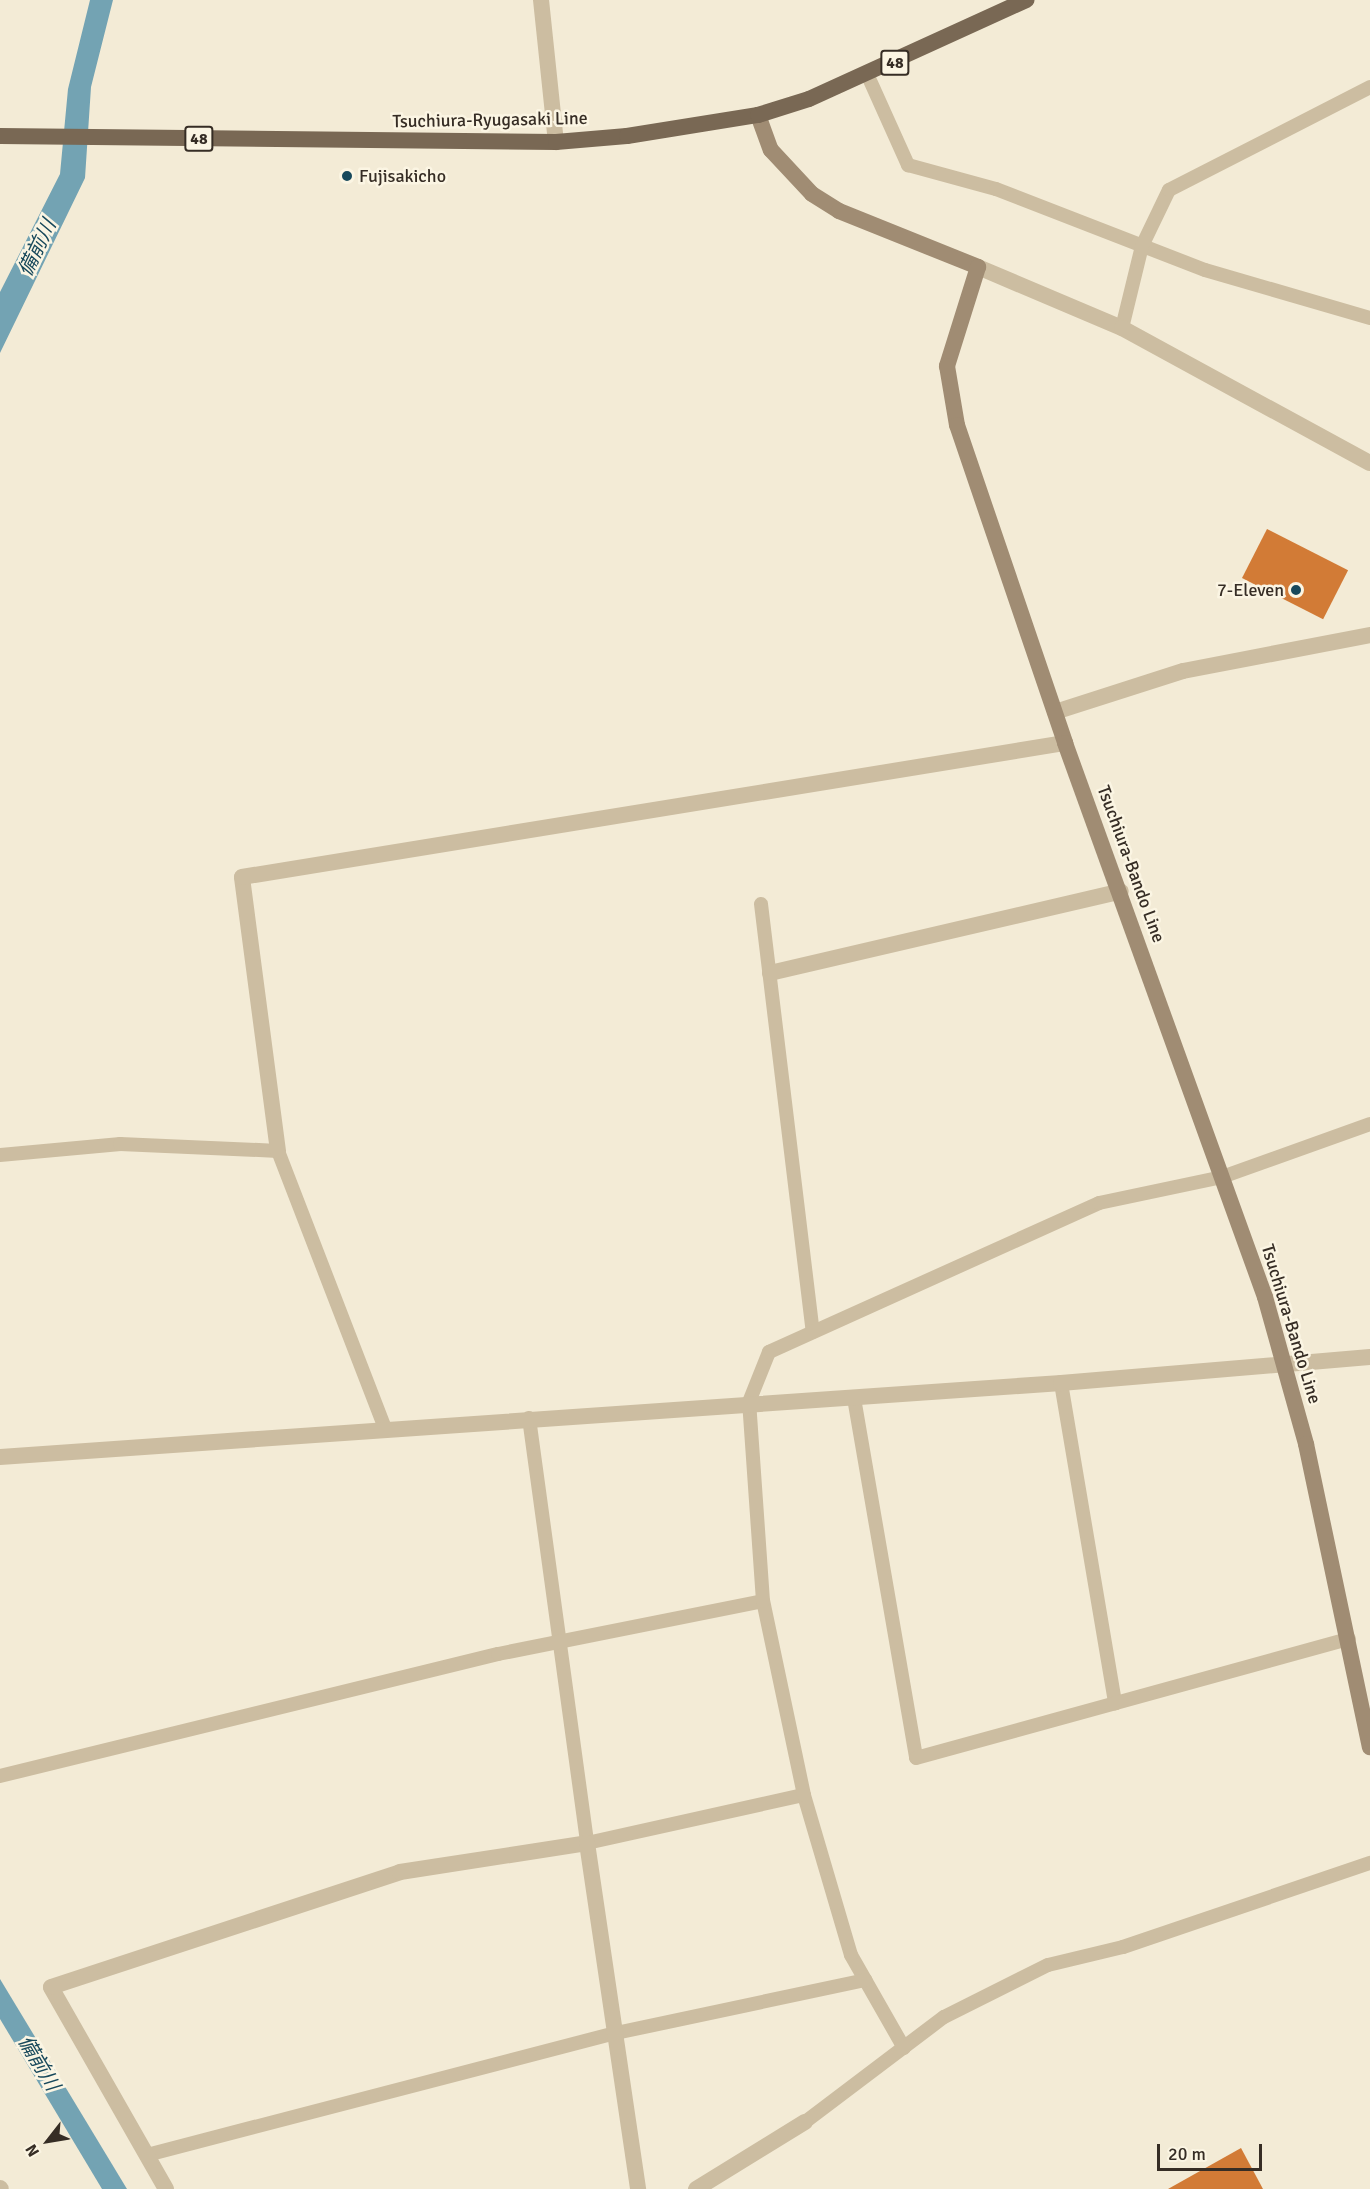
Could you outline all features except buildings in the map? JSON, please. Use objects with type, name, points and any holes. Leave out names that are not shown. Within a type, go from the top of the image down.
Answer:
[{"type":"main road","name":"Tsuchiura-Ryugasaki Line","points":[[0,136],[556,142],[758,115],[868,76],[1005,5],[1026,0]]},
{"type":"main road","points":[[758,115],[771,150],[812,194],[839,211],[978,267]]},
{"type":"main road","name":"Tsuchiura-Bando Line","points":[[978,267],[952,339],[949,389],[1065,743],[1121,891],[1285,1363],[1349,1639],[1370,1747]]},
{"type":"street","points":[[541,0],[556,142]]},
{"type":"street","points":[[978,267],[1122,328],[1370,463]]},
{"type":"street","points":[[1055,712],[1183,671],[1370,635]]},
{"type":"street","points":[[278,1151],[242,877],[1065,743]]},
{"type":"street","points":[[770,973],[1121,891]]},
{"type":"street","points":[[0,1457],[748,1402],[854,1398],[1061,1383],[1370,1357]]},
{"type":"street","points":[[166,2189],[51,1987],[400,1872],[587,1843],[639,2189]]},
{"type":"street","points":[[696,2189],[805,2122]]},
{"type":"lane","points":[[868,76],[908,165],[996,189],[1142,246],[1370,318]]},
{"type":"lane","points":[[1122,328],[1142,246],[1169,190],[1370,87]]},
{"type":"lane","points":[[761,904],[813,1332]]},
{"type":"lane","points":[[904,2048],[851,1955],[804,1796],[763,1601],[748,1402],[769,1352],[1099,1203],[1222,1177],[1370,1124]]},
{"type":"lane","points":[[0,1155],[120,1144],[278,1151],[385,1429]]},
{"type":"lane","points":[[1061,1383],[1115,1703]]},
{"type":"lane","points":[[854,1398],[916,1758],[1349,1639]]},
{"type":"lane","points":[[529,1418],[587,1843],[804,1796]]},
{"type":"lane","points":[[0,1776],[560,1642],[763,1601]]},
{"type":"lane","points":[[805,2122],[944,2017],[1048,1965],[1123,1947],[1370,1863]]},
{"type":"lane","points":[[147,2155],[616,2033],[865,1980]]},
{"type":"water","name":"備前川","points":[[90,0],[113,0],[91,87],[85,178],[0,353],[0,292],[60,174],[68,89]]},
{"type":"water","name":"備前川","points":[[0,1979],[127,2189],[102,2189],[0,2019]]},
{"type":"place","name":"Fujisakicho","points":[[347,176]]},
{"type":"place","name":"7-Eleven","points":[[1296,590]]}]
